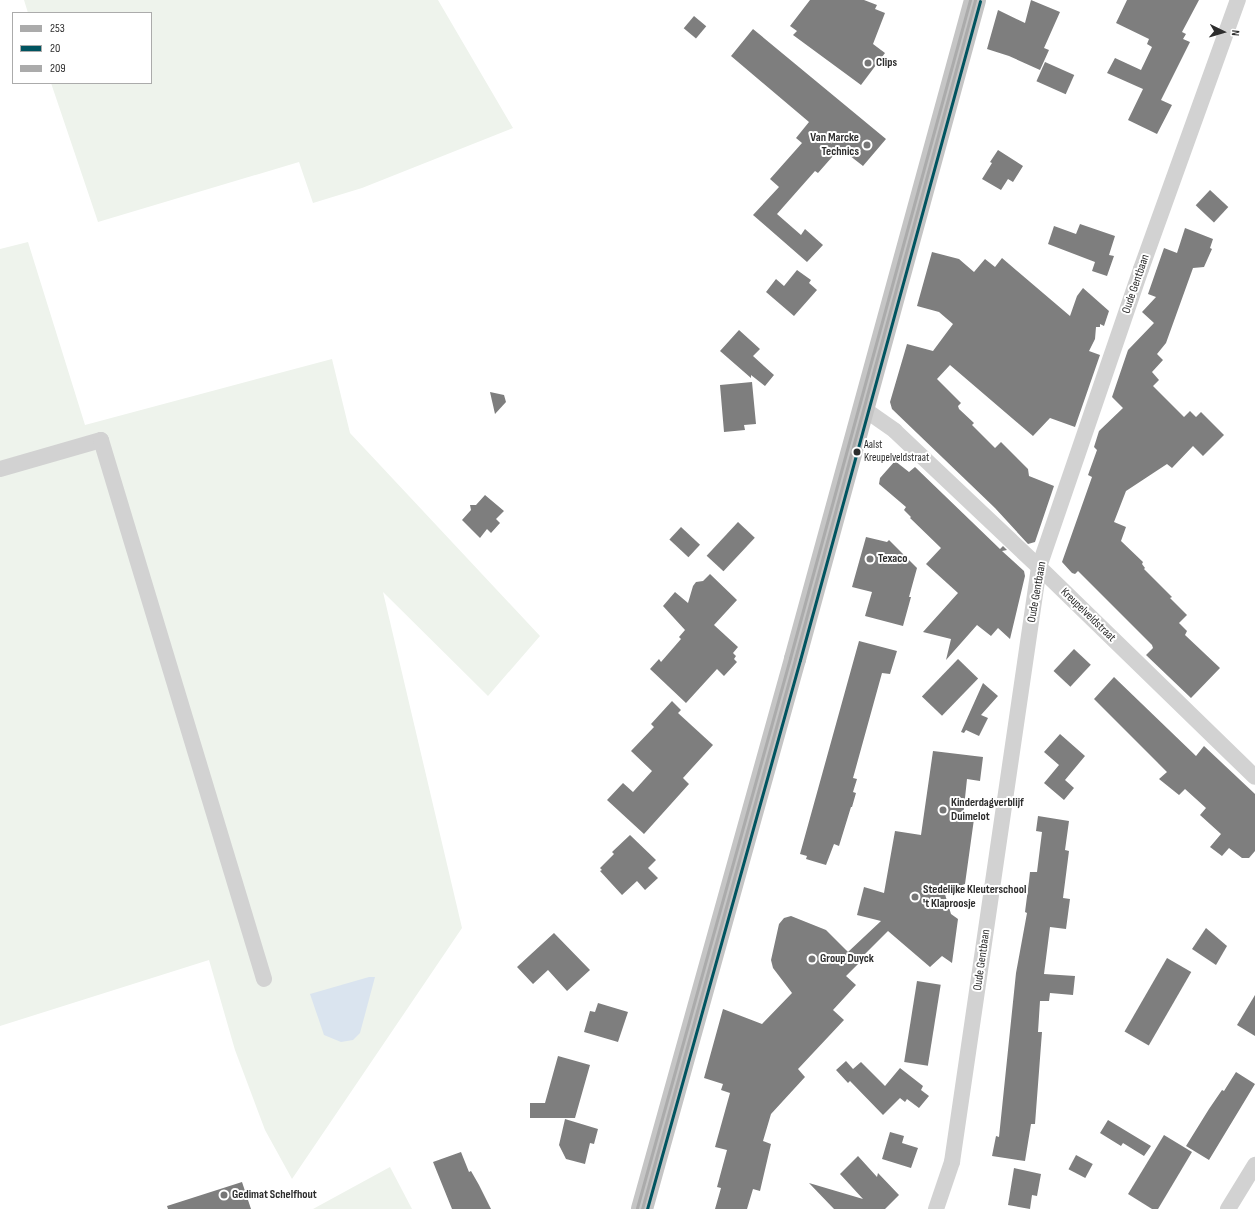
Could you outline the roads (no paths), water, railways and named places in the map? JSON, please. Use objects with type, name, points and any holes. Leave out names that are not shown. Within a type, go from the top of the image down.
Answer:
[{"type":"main road","points":[[642,1209],[864,409],[975,0]]},
{"type":"street","name":"Oude Gentbaan","points":[[936,1209],[952,1162],[1039,567],[1141,269],[1238,0]]},
{"type":"street","name":"Kreupelveldstraat","points":[[864,409],[895,431],[1253,773]]},
{"type":"street","points":[[0,469],[102,440],[264,979]]},
{"type":"street","points":[[1228,1209],[1255,1165]]},
{"type":"place","name":"Clips","points":[[868,63]]},
{"type":"place","name":"Van Marcke Technics","points":[[867,145]]},
{"type":"place","name":"Aalst Kreupelveldstraat","points":[[857,452]]},
{"type":"place","name":"Texaco","points":[[870,559]]},
{"type":"place","name":"Kinderdagverblijf Duimelot","points":[[943,810]]},
{"type":"place","name":"Stedelijke Kleuterschool 't Klaproosje","points":[[915,897]]},
{"type":"place","name":"Group Duyck","points":[[812,959]]},
{"type":"place","name":"Gedimat Schelfhout","points":[[224,1195]]}]
